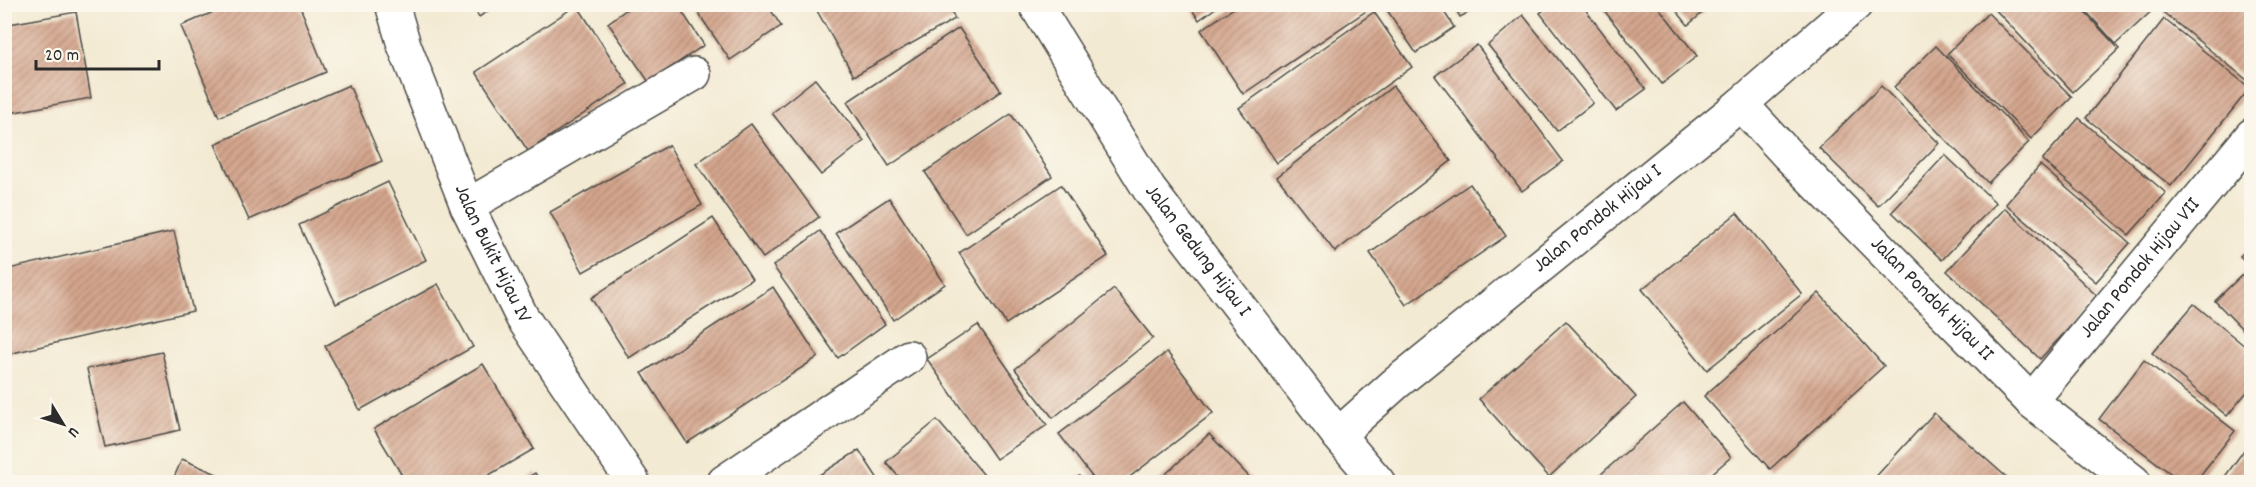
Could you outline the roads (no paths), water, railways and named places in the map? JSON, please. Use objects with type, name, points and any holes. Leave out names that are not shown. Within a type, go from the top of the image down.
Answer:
[{"type":"street","name":"Jalan Bukit Hijau IV","points":[[392,4],[404,45],[467,206],[522,317],[633,483]]},
{"type":"street","name":"Jalan Gedung Hijau I","points":[[1035,4],[1149,189],[1338,435],[1378,483]]},
{"type":"street","name":"Jalan Pondok Hijau I","points":[[1338,435],[1395,384],[1741,104],[1856,4]]},
{"type":"street","points":[[467,206],[694,74]]},
{"type":"street","name":"Jalan Pondok Hijau II","points":[[1741,104],[1788,155],[2031,401],[2134,483]]},
{"type":"street","name":"Jalan Pondok Hijau VII","points":[[2031,401],[2252,135]]},
{"type":"street","points":[[724,483],[909,357]]}]
